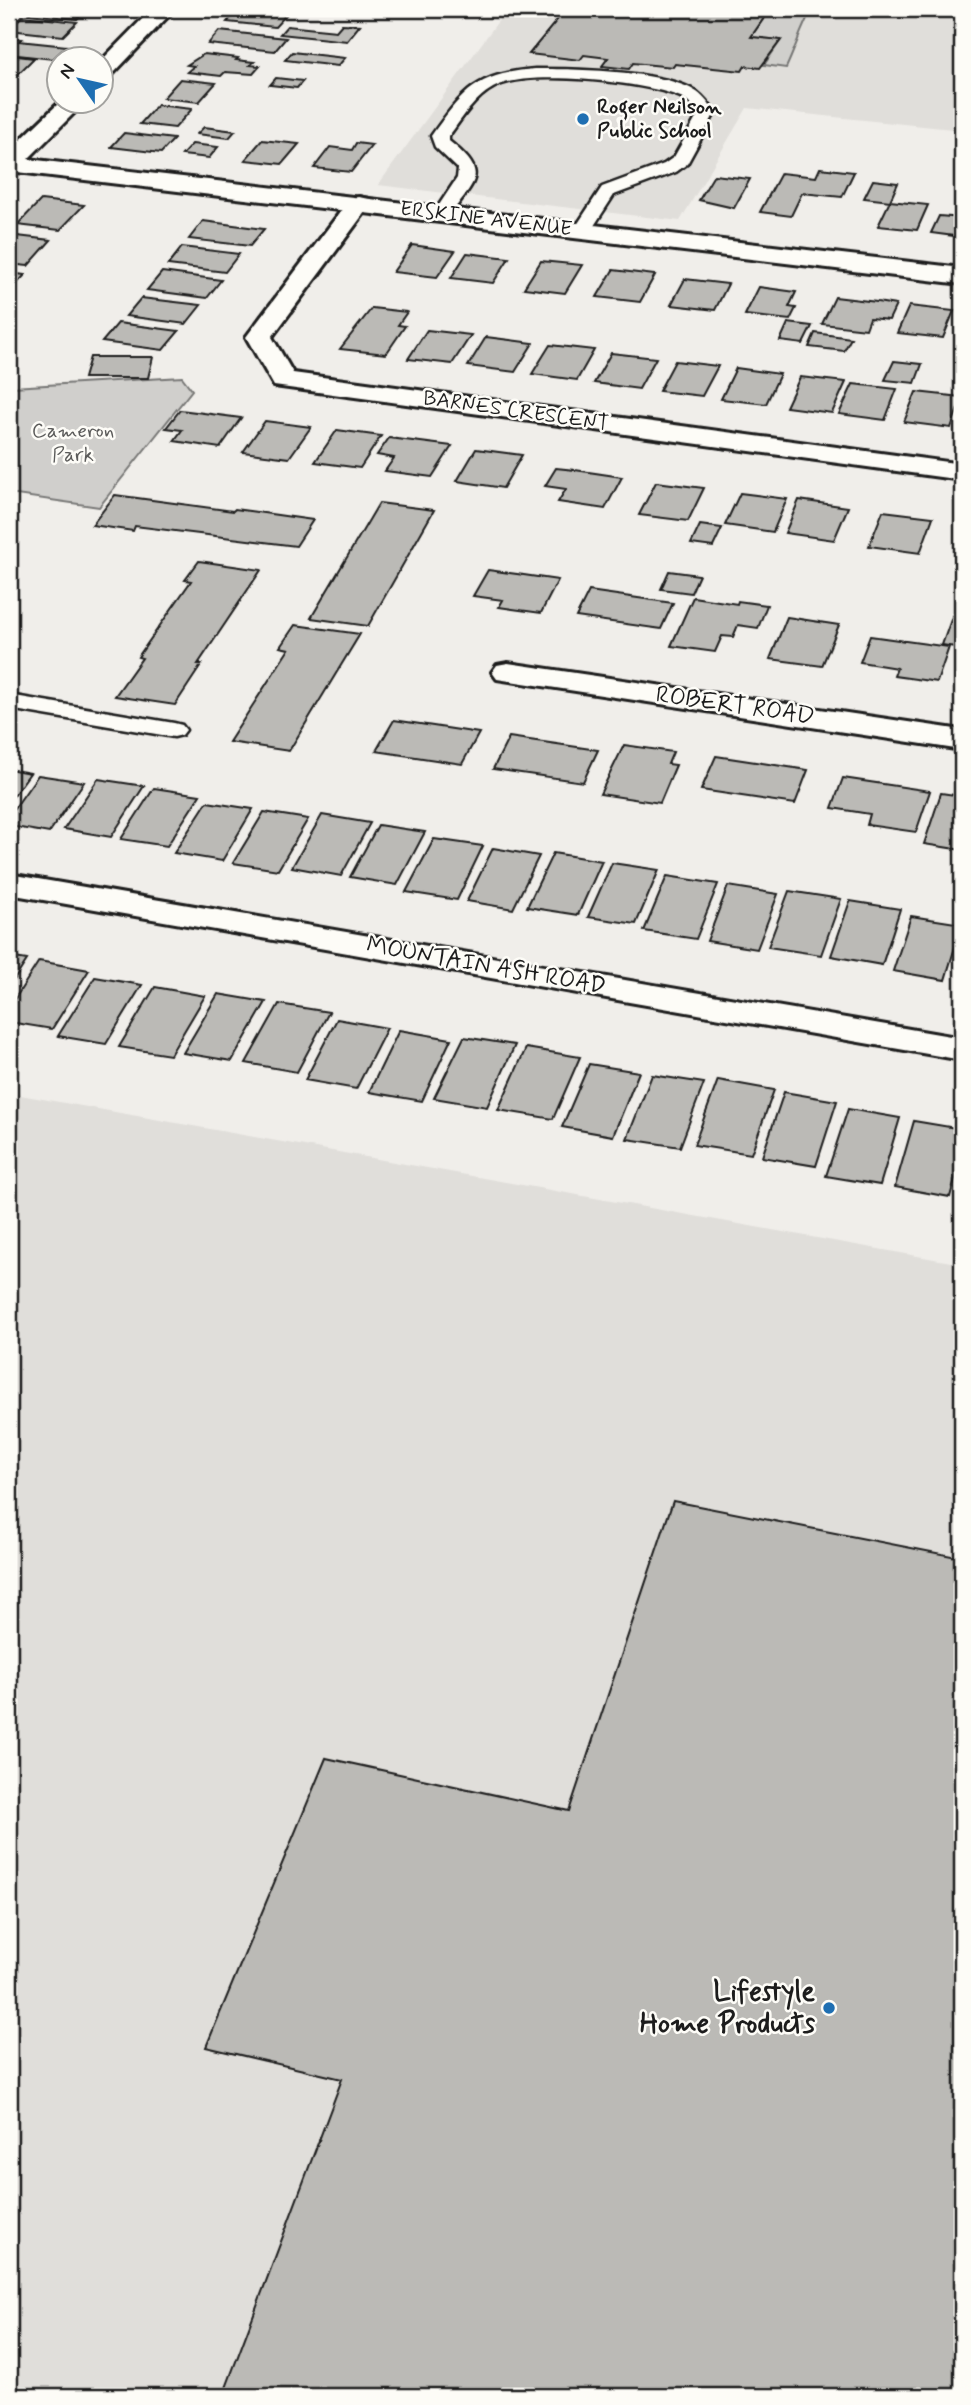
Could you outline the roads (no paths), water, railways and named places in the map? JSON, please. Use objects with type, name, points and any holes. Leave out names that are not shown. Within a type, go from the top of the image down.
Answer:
[{"type":"street","points":[[116,58],[164,9]]},
{"type":"street","points":[[9,163],[59,116]]},
{"type":"street","name":"ERSKINE AVENUE","points":[[9,163],[962,276]]},
{"type":"street","name":"BARNES CRESCENT","points":[[359,204],[259,337],[284,380],[962,472]]},
{"type":"street","name":"ROBERT ROAD","points":[[508,672],[962,740]]},
{"type":"street","name":"MOUNTAIN ASH ROAD","points":[[9,884],[962,1049]]},
{"type":"lane","points":[[442,214],[466,178],[467,169],[464,162],[441,144],[440,136],[479,88],[498,79],[551,73],[646,83],[686,93],[700,102],[707,113],[681,160],[670,168],[608,191],[582,230]]},
{"type":"lane","points":[[9,702],[174,730]]},
{"type":"place","name":"Roger Neilson Public School","points":[[583,119]]},
{"type":"place","name":"Lifestyle Home Products","points":[[829,2008]]},
{"type":"park label","name":"Cameron Park","points":[[73,443]]}]
